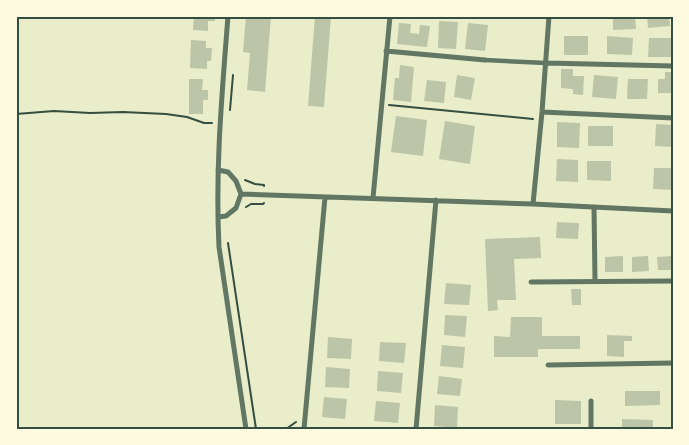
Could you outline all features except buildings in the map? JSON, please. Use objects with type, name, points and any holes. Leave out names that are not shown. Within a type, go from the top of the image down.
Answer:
[{"type":"street","points":[[228,16],[219,122],[219,247],[246,429]]},
{"type":"street","points":[[373,198],[390,16]]},
{"type":"street","points":[[533,204],[542,120],[549,16]]},
{"type":"street","points":[[386,51],[485,60],[673,66]]},
{"type":"street","points":[[542,112],[673,118]]},
{"type":"street","points":[[218,170],[228,172],[236,181],[241,194],[236,208],[226,216],[218,217]]},
{"type":"street","points":[[241,194],[436,200],[673,211]]},
{"type":"street","points":[[304,429],[325,197]]},
{"type":"street","points":[[416,429],[436,200]]},
{"type":"street","points":[[594,207],[595,281]]},
{"type":"street","points":[[531,282],[673,281]]},
{"type":"street","points":[[548,365],[673,363]]},
{"type":"street","points":[[591,401],[591,429]]},
{"type":"path","points":[[230,112],[233,74]]},
{"type":"path","points":[[381,104],[542,120]]},
{"type":"path","points":[[16,114],[54,111],[123,112],[188,117],[204,124],[219,122]]},
{"type":"path","points":[[241,212],[250,204],[264,204],[264,185],[254,184],[246,180],[242,175]]},
{"type":"path","points":[[228,243],[256,429]]},
{"type":"path","points":[[286,429],[296,422],[305,422]]}]
